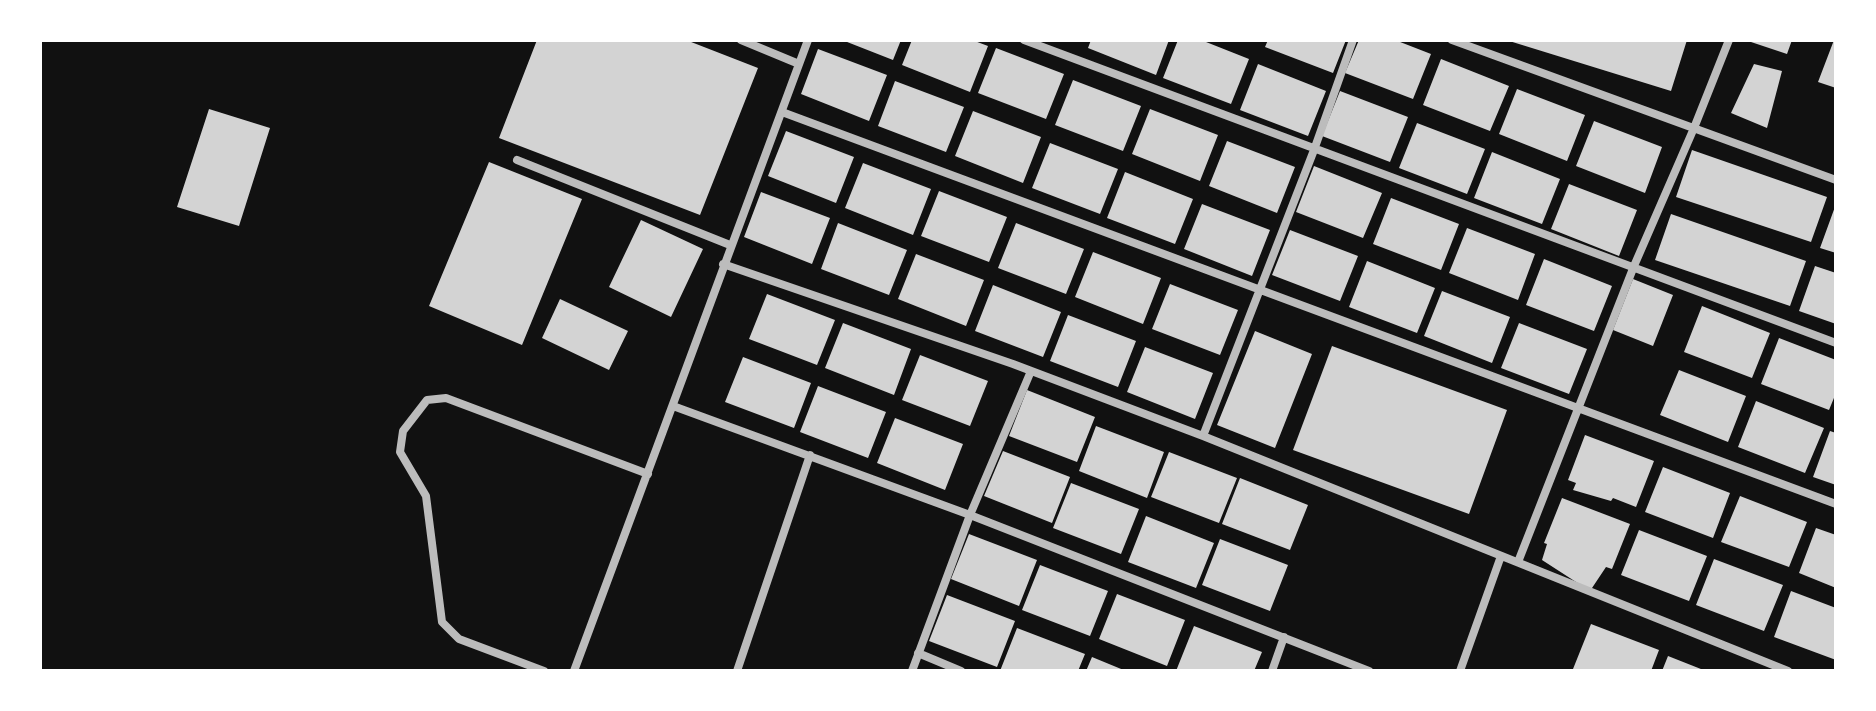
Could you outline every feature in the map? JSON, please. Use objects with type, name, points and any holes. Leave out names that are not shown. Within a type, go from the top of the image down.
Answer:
[{"type":"street","points":[[741,40],[799,64]]},
{"type":"street","points":[[574,671],[808,40]]},
{"type":"street","points":[[1024,40],[1836,343]]},
{"type":"street","points":[[1203,436],[1314,150],[1353,40]]},
{"type":"street","points":[[1452,40],[1836,180]]},
{"type":"street","points":[[1518,562],[1634,266],[1729,40]]},
{"type":"street","points":[[782,112],[1576,410],[1836,504]]},
{"type":"street","points":[[517,160],[730,245]]},
{"type":"street","points":[[723,264],[1031,371],[1203,436],[1788,671]]},
{"type":"street","points":[[912,671],[970,515],[1031,371]]},
{"type":"street","points":[[544,671],[459,639],[442,622],[426,496],[400,452],[403,431],[427,400],[446,398],[648,474]]},
{"type":"street","points":[[673,406],[970,515],[1369,671]]},
{"type":"street","points":[[737,671],[810,455]]},
{"type":"street","points":[[1460,671],[1501,556]]},
{"type":"street","points":[[1272,671],[1284,637]]},
{"type":"street","points":[[918,653],[961,671]]},
{"type":"building","points":[[537,40],[686,40],[758,68],[700,215],[499,138]]},
{"type":"building","points":[[842,40],[901,40],[893,60]]},
{"type":"building","points":[[912,40],[972,40],[988,46],[970,92],[902,65]]},
{"type":"building","points":[[1091,40],[1169,40],[1156,75],[1088,48]]},
{"type":"building","points":[[1178,40],[1201,40],[1249,59],[1231,104],[1163,78]]},
{"type":"building","points":[[1268,40],[1346,40],[1333,73],[1265,47]]},
{"type":"building","points":[[1359,40],[1395,40],[1431,54],[1413,99],[1345,73]]},
{"type":"building","points":[[1506,40],[1687,40],[1671,91]]},
{"type":"building","points":[[1745,40],[1792,40],[1787,54]]},
{"type":"building","points":[[1836,40],[1836,88],[1818,82]]},
{"type":"building","points":[[996,48],[1064,74],[1046,119],[978,93]]},
{"type":"building","points":[[818,49],[887,75],[869,121],[801,94]]},
{"type":"building","points":[[1441,59],[1509,86],[1490,131],[1423,105]]},
{"type":"building","points":[[1258,64],[1326,91],[1308,136],[1240,110]]},
{"type":"building","points":[[1754,64],[1782,71],[1767,128],[1731,113]]},
{"type":"building","points":[[1073,80],[1141,106],[1123,151],[1055,125]]},
{"type":"building","points":[[895,81],[964,107],[946,152],[878,126]]},
{"type":"building","points":[[1517,89],[1585,115],[1567,161],[1499,134]]},
{"type":"building","points":[[1340,91],[1408,117],[1390,162],[1322,136]]},
{"type":"building","points":[[209,109],[270,128],[239,226],[177,207]]},
{"type":"building","points":[[1150,109],[1218,135],[1200,181],[1132,154]]},
{"type":"building","points":[[973,111],[1041,137],[1023,183],[955,156]]},
{"type":"building","points":[[1594,121],[1662,147],[1645,193],[1576,166]]},
{"type":"building","points":[[1417,123],[1485,149],[1467,194],[1399,168]]},
{"type":"building","points":[[786,131],[854,157],[836,203],[768,176]]},
{"type":"building","points":[[1227,141],[1295,167],[1277,213],[1209,186]]},
{"type":"building","points":[[1050,143],[1118,169],[1100,214],[1032,188]]},
{"type":"building","points":[[1692,150],[1827,197],[1811,242],[1676,197]]},
{"type":"building","points":[[1492,152],[1560,179],[1542,224],[1474,198]]},
{"type":"building","points":[[489,162],[582,199],[522,345],[429,306]]},
{"type":"building","points":[[863,163],[931,189],[913,235],[845,208]]},
{"type":"building","points":[[1314,166],[1382,193],[1363,238],[1296,212]]},
{"type":"building","points":[[1125,172],[1193,199],[1175,244],[1107,218]]},
{"type":"building","points":[[1569,184],[1637,210],[1619,256],[1551,229]]},
{"type":"building","points":[[939,191],[1007,217],[989,262],[921,236]]},
{"type":"building","points":[[761,192],[830,218],[812,264],[744,237]]},
{"type":"building","points":[[1391,198],[1459,224],[1441,270],[1373,244]]},
{"type":"building","points":[[1202,204],[1270,230],[1252,276],[1184,249]]},
{"type":"building","points":[[1836,204],[1836,253],[1820,248]]},
{"type":"building","points":[[1671,214],[1806,261],[1790,306],[1655,260]]},
{"type":"building","points":[[641,220],[703,249],[671,317],[609,287]]},
{"type":"building","points":[[838,223],[907,250],[889,295],[821,269]]},
{"type":"building","points":[[1016,223],[1084,249],[1066,294],[998,268]]},
{"type":"building","points":[[1467,228],[1535,254],[1518,300],[1449,273]]},
{"type":"building","points":[[1290,230],[1358,256],[1340,301],[1272,275]]},
{"type":"building","points":[[1093,252],[1161,278],[1143,324],[1075,297]]},
{"type":"building","points":[[916,254],[984,280],[966,326],[898,299]]},
{"type":"building","points":[[1544,259],[1612,286],[1594,331],[1526,305]]},
{"type":"building","points":[[1367,261],[1435,288],[1417,333],[1349,307]]},
{"type":"building","points":[[1815,266],[1836,273],[1836,324],[1799,311]]},
{"type":"building","points":[[1633,279],[1673,295],[1653,346],[1613,330]]},
{"type":"building","points":[[1170,284],[1238,310],[1220,355],[1152,329]]},
{"type":"building","points":[[993,285],[1061,312],[1043,357],[975,331]]},
{"type":"building","points":[[1442,291],[1510,317],[1492,363],[1424,336]]},
{"type":"building","points":[[767,294],[835,320],[817,365],[749,339]]},
{"type":"building","points":[[560,299],[628,331],[609,370],[542,338]]},
{"type":"building","points":[[1702,306],[1770,333],[1752,378],[1684,352]]},
{"type":"building","points":[[1068,315],[1136,341],[1118,387],[1050,361]]},
{"type":"building","points":[[843,323],[911,349],[894,395],[825,368]]},
{"type":"building","points":[[1519,323],[1587,349],[1569,394],[1501,368]]},
{"type":"building","points":[[1255,331],[1312,354],[1275,448],[1217,425]]},
{"type":"building","points":[[1779,338],[1836,360],[1836,393],[1829,410],[1761,384]]},
{"type":"building","points":[[1332,346],[1507,410],[1469,514],[1293,450]]},
{"type":"building","points":[[1145,347],[1213,373],[1195,419],[1127,392]]},
{"type":"building","points":[[920,355],[988,381],[970,426],[902,400]]},
{"type":"building","points":[[743,357],[811,383],[794,428],[725,402]]},
{"type":"building","points":[[1679,370],[1746,396],[1728,442],[1660,415]]},
{"type":"building","points":[[818,386],[886,412],[868,458],[800,432]]},
{"type":"building","points":[[1027,390],[1095,417],[1077,462],[1009,436]]},
{"type":"building","points":[[1756,401],[1824,428],[1805,473],[1738,447]]},
{"type":"building","points":[[895,418],[963,444],[945,490],[877,463]]},
{"type":"building","points":[[1096,426],[1164,452],[1147,498],[1079,471]]},
{"type":"building","points":[[1830,431],[1836,433],[1836,485],[1813,477]]},
{"type":"building","points":[[1585,435],[1654,461],[1636,507],[1613,498],[1611,501],[1573,490],[1576,483],[1568,480]]},
{"type":"building","points":[[1003,451],[1070,477],[1052,523],[984,496]]},
{"type":"building","points":[[1169,452],[1237,478],[1219,523],[1151,497]]},
{"type":"building","points":[[1663,467],[1730,493],[1713,538],[1645,512]]},
{"type":"building","points":[[1240,478],[1308,505],[1290,550],[1222,524]]},
{"type":"building","points":[[1071,483],[1139,509],[1121,554],[1053,528]]},
{"type":"building","points":[[1740,496],[1807,522],[1789,567],[1721,542]]},
{"type":"building","points":[[1562,498],[1630,524],[1612,569],[1606,567],[1590,591],[1542,560],[1547,544],[1544,543]]},
{"type":"building","points":[[1146,516],[1214,543],[1196,588],[1128,562]]},
{"type":"building","points":[[1816,528],[1836,535],[1836,588],[1799,573]]},
{"type":"building","points":[[1639,530],[1707,556],[1689,601],[1621,575]]},
{"type":"building","points":[[969,534],[1037,560],[1019,606],[951,579]]},
{"type":"building","points":[[1220,539],[1288,565],[1270,611],[1202,585]]},
{"type":"building","points":[[1714,559],[1783,585],[1764,631],[1696,605]]},
{"type":"building","points":[[1040,565],[1108,591],[1090,636],[1022,610]]},
{"type":"building","points":[[1791,591],[1836,608],[1836,660],[1774,637]]},
{"type":"building","points":[[1117,594],[1185,620],[1167,666],[1099,639]]},
{"type":"building","points":[[947,595],[1015,621],[997,667],[929,641]]},
{"type":"building","points":[[1591,624],[1659,650],[1651,671],[1573,669]]},
{"type":"building","points":[[1194,626],[1262,652],[1254,671],[1176,671]]},
{"type":"building","points":[[1017,628],[1085,654],[1078,671],[1000,671]]},
{"type":"building","points":[[1668,656],[1706,671],[1662,671]]},
{"type":"building","points":[[1092,657],[1126,671],[1086,671]]}]
